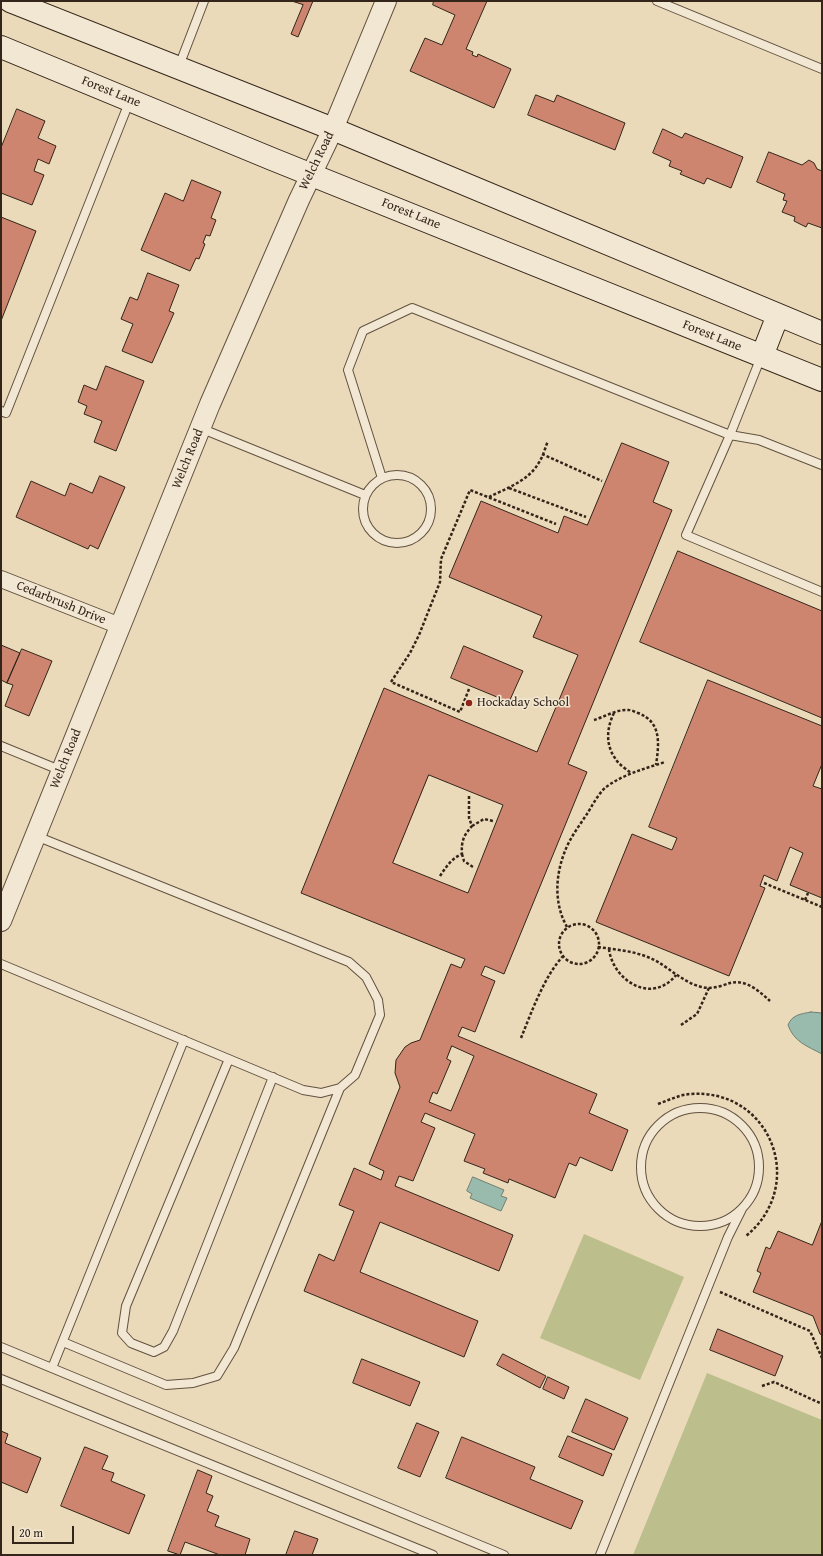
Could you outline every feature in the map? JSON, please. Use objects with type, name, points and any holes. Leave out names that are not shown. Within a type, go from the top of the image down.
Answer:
[{"type":"main road","points":[[10,1],[333,130],[822,333]]},
{"type":"main road","name":"Forest Lane","points":[[1,47],[822,380]]},
{"type":"main road","points":[[762,356],[778,315]]},
{"type":"street","name":"Welch Road","points":[[2,914],[36,835],[200,428],[299,200],[333,130],[386,1]]},
{"type":"street","name":"Cedarbrush Drive","points":[[1,578],[120,626]]},
{"type":"lane","points":[[178,69],[204,1]]},
{"type":"lane","points":[[657,1],[822,69]]},
{"type":"lane","points":[[1,411],[6,413],[130,99]]},
{"type":"lane","points":[[382,478],[348,370],[364,331],[412,308],[730,435],[759,440],[822,465]]},
{"type":"lane","points":[[762,356],[730,435],[686,535],[822,592]]},
{"type":"lane","points":[[200,428],[365,495]]},
{"type":"lane","points":[[393,475],[404,476],[414,480],[422,487],[428,496],[430,507],[429,518],[425,528],[417,536],[407,541],[396,542],[385,540],[376,535],[368,527],[364,517],[363,506],[365,495],[375,482],[382,478],[393,475]]},
{"type":"lane","points":[[1,746],[62,771]]},
{"type":"lane","points":[[1,964],[303,1090],[321,1093],[340,1088],[355,1075],[380,1015],[378,1000],[366,977],[349,962],[36,835]]},
{"type":"lane","points":[[52,1368],[184,1040]]},
{"type":"lane","points":[[229,1059],[126,1306],[122,1333],[131,1343],[154,1352],[164,1347],[173,1331],[273,1077]]},
{"type":"lane","points":[[63,1342],[166,1385],[193,1383],[217,1376],[234,1348],[340,1088]]},
{"type":"lane","points":[[600,1555],[728,1237],[742,1209],[752,1195],[758,1178],[759,1161],[755,1144],[748,1132],[739,1122],[728,1114],[701,1108],[688,1109],[675,1113],[663,1120],[653,1130],[646,1141],[640,1168],[643,1185],[651,1200],[663,1213],[678,1222],[695,1226],[712,1225],[728,1219],[742,1209]]},
{"type":"lane","points":[[1,1347],[504,1555]]},
{"type":"lane","points":[[1,1379],[433,1555]]},
{"type":"path","points":[[489,497],[531,472],[539,464],[548,440]]},
{"type":"path","points":[[542,454],[602,481]]},
{"type":"path","points":[[508,487],[586,517]]},
{"type":"path","points":[[469,689],[460,712],[391,682],[410,654],[428,615],[440,582],[441,559],[470,490],[556,524]]},
{"type":"path","points":[[594,720],[614,712],[629,710],[644,715],[656,727],[659,748],[656,765]]},
{"type":"path","points":[[614,712],[610,722],[608,736],[610,747],[615,758],[631,773]]},
{"type":"path","points":[[567,927],[560,916],[556,897],[565,851],[578,828],[605,789],[631,773],[665,762]]},
{"type":"path","points":[[469,794],[469,818],[472,826]]},
{"type":"path","points":[[473,867],[464,861],[461,844],[463,836],[472,826],[484,819],[493,820]]},
{"type":"path","points":[[440,876],[456,856],[462,854]]},
{"type":"path","points":[[764,883],[822,907]]},
{"type":"path","points":[[805,900],[808,893]]},
{"type":"path","points":[[579,924],[592,929],[596,934],[598,940],[596,953],[586,962],[574,963],[563,956],[560,950],[559,937],[567,927],[579,924]]},
{"type":"path","points":[[598,947],[629,951],[643,956],[658,962],[676,975],[697,985],[709,988],[732,982],[746,983],[770,1001]]},
{"type":"path","points":[[609,949],[610,958],[618,972],[626,980],[636,986],[653,989],[671,982],[676,975]]},
{"type":"path","points":[[521,1038],[533,1009],[555,964],[563,956]]},
{"type":"path","points":[[681,1025],[697,1014],[709,988]]},
{"type":"path","points":[[658,1104],[689,1094],[705,1094],[721,1097],[750,1113],[761,1124],[770,1138],[778,1169],[777,1185],[773,1201],[755,1228],[743,1238]]},
{"type":"path","points":[[722,1286],[719,1292],[810,1331],[822,1358]]},
{"type":"path","points":[[762,1386],[774,1382],[822,1404]]},
{"type":"green space","points":[[584,1234],[684,1277],[640,1380],[540,1338]]},
{"type":"green space","points":[[707,1373],[822,1420],[822,1555],[633,1555]]},
{"type":"shaded area","points":[[811,1012],[822,1013],[822,1054],[797,1040],[788,1025],[794,1017]]},
{"type":"shaded area","points":[[473,1177],[504,1190],[501,1196],[507,1198],[501,1211],[470,1198],[472,1194],[467,1191]]},
{"type":"building","points":[[292,1],[313,1],[298,37],[291,34],[303,5]]},
{"type":"building","points":[[434,1],[487,1],[466,49],[473,52],[472,55],[477,57],[478,54],[511,69],[494,108],[410,71],[425,38],[442,45],[455,15],[433,5]]},
{"type":"building","points":[[536,95],[554,102],[557,95],[625,123],[615,150],[528,115]]},
{"type":"building","points":[[17,109],[45,121],[38,138],[56,146],[49,164],[38,159],[34,171],[44,175],[32,205],[1,193],[1,148]]},
{"type":"building","points":[[663,129],[682,138],[685,133],[743,157],[731,188],[707,178],[704,184],[680,174],[682,171],[669,166],[671,161],[653,153]]},
{"type":"building","points":[[769,152],[802,165],[809,160],[814,163],[817,169],[822,171],[822,228],[808,223],[806,227],[794,221],[795,217],[782,212],[787,201],[783,200],[785,194],[757,182]]},
{"type":"building","points":[[192,180],[221,192],[211,218],[216,220],[210,236],[206,235],[203,243],[205,244],[199,259],[196,258],[190,271],[141,250],[165,193],[183,201]]},
{"type":"building","points":[[1,217],[36,231],[1,321]]},
{"type":"building","points":[[148,273],[179,285],[169,311],[174,313],[152,363],[122,351],[133,324],[121,319],[130,297],[137,300]]},
{"type":"building","points":[[106,366],[144,381],[116,451],[94,442],[102,421],[84,414],[87,406],[78,402],[84,385],[96,390]]},
{"type":"building","name":"Hockaday School","points":[[622,443],[669,462],[653,502],[672,510],[568,764],[587,772],[504,974],[485,966],[481,975],[495,981],[475,1032],[462,1027],[458,1036],[597,1094],[589,1113],[628,1130],[612,1171],[580,1157],[576,1166],[569,1163],[555,1198],[509,1179],[508,1183],[483,1173],[485,1169],[464,1161],[475,1134],[425,1113],[421,1122],[435,1128],[413,1181],[399,1176],[395,1186],[513,1235],[499,1271],[380,1222],[360,1272],[478,1321],[464,1357],[304,1291],[319,1254],[334,1261],[354,1211],[339,1205],[354,1168],[381,1180],[384,1171],[369,1164],[400,1087],[395,1073],[396,1060],[405,1047],[420,1040],[451,964],[461,968],[465,959],[301,893],[384,688],[537,752],[578,655],[533,637],[542,616],[449,577],[481,501],[558,533],[564,516],[587,525]],"holes":[[[429,775],[503,805],[468,893],[393,863]],[[452,1046],[474,1056],[451,1111],[429,1102],[433,1092],[437,1094],[451,1061],[447,1059]]]},
{"type":"building","points":[[100,476],[125,487],[98,549],[90,545],[88,549],[16,517],[31,481],[65,496],[70,483],[92,493]]},
{"type":"building","points":[[678,551],[822,611],[822,718],[640,642]]},
{"type":"building","points":[[1,645],[20,653],[7,683],[1,680]]},
{"type":"building","points":[[464,646],[523,671],[509,702],[451,678]]},
{"type":"building","points":[[22,649],[52,661],[29,716],[5,706],[13,685],[7,683]]},
{"type":"building","points":[[708,680],[822,726],[822,764],[813,786],[822,789],[822,898],[790,885],[803,853],[790,847],[777,881],[764,875],[760,886],[765,888],[729,976],[596,922],[632,834],[672,850],[677,838],[649,827]]},
{"type":"building","points":[[822,1221],[822,1335],[820,1334],[813,1316],[753,1292],[761,1273],[757,1271],[766,1247],[770,1249],[778,1231],[812,1245]]},
{"type":"building","points":[[718,1329],[783,1356],[775,1376],[710,1350]]},
{"type":"building","points":[[503,1354],[546,1376],[540,1388],[497,1365]]},
{"type":"building","points":[[362,1359],[420,1382],[410,1406],[353,1383]]},
{"type":"building","points":[[548,1377],[569,1387],[564,1399],[543,1389]]},
{"type":"building","points":[[586,1399],[628,1418],[614,1450],[572,1432]]},
{"type":"building","points":[[417,1423],[439,1432],[420,1477],[398,1468]]},
{"type":"building","points":[[1,1431],[8,1434],[5,1443],[41,1458],[27,1493],[1,1482]]},
{"type":"building","points":[[568,1436],[612,1454],[603,1476],[559,1457]]},
{"type":"building","points":[[462,1437],[535,1467],[530,1479],[583,1501],[571,1529],[446,1478]]},
{"type":"building","points":[[85,1447],[108,1456],[102,1469],[114,1473],[111,1481],[145,1495],[129,1534],[61,1506]]},
{"type":"building","points":[[198,1470],[212,1476],[206,1493],[213,1496],[207,1511],[219,1516],[215,1526],[250,1539],[245,1555],[220,1555],[185,1542],[180,1555],[168,1551]]},
{"type":"building","points":[[295,1531],[318,1539],[312,1555],[286,1555]]},
{"type":"place","name":"Hockaday School","points":[[469,703]]}]
